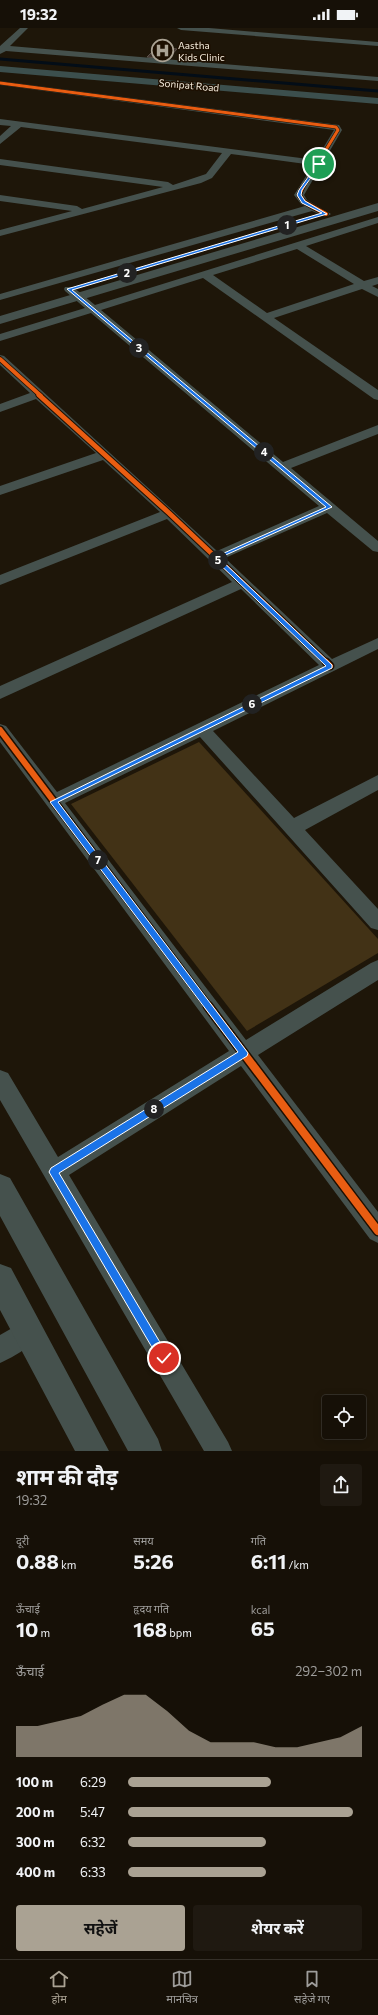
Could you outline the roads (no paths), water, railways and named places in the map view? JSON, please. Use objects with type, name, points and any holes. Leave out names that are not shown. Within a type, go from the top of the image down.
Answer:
[{"type":"main road","name":"Sonipat Road","points":[[0,65],[378,97]]},
{"type":"main road","name":"Sonipat Road","points":[[0,69],[378,101]]},
{"type":"street","points":[[1,49],[24,28]]},
{"type":"street","points":[[181,28],[378,44]]},
{"type":"street","points":[[266,28],[284,36]]},
{"type":"street","points":[[1,49],[378,79]]},
{"type":"street","points":[[0,84],[336,127],[338,130],[319,164],[299,195],[304,202],[326,214]]},
{"type":"street","points":[[0,122],[319,164]]},
{"type":"street","points":[[0,141],[19,124]]},
{"type":"street","points":[[0,233],[205,178],[228,152]]},
{"type":"street","points":[[0,162],[176,186]]},
{"type":"street","points":[[0,198],[85,210]]},
{"type":"street","points":[[0,320],[74,293],[378,198]]},
{"type":"street","points":[[0,310],[74,293],[378,206]]},
{"type":"street","points":[[0,298],[314,207]]},
{"type":"street","points":[[0,338],[378,220]]},
{"type":"street","points":[[298,245],[378,294]]},
{"type":"street","points":[[204,274],[378,396]]},
{"type":"street","points":[[266,317],[378,280]]},
{"type":"street","points":[[74,293],[378,548]]},
{"type":"street","points":[[0,359],[103,455],[169,513],[330,666]]},
{"type":"street","points":[[0,408],[38,394]]},
{"type":"street","points":[[281,467],[378,429]]},
{"type":"street","points":[[0,491],[103,455]]},
{"type":"street","points":[[216,558],[329,507]]},
{"type":"street","points":[[0,580],[169,513]]},
{"type":"street","points":[[0,693],[242,582]]},
{"type":"street","points":[[54,802],[378,643]]},
{"type":"street","points":[[202,729],[378,922]]},
{"type":"street","points":[[0,730],[244,1053],[375,1222]]},
{"type":"street","points":[[292,828],[378,782]]},
{"type":"street","points":[[54,1172],[378,969]]},
{"type":"street","points":[[0,1080],[219,1451]]},
{"type":"street","points":[[0,1188],[146,1451]]},
{"type":"street","points":[[0,1279],[93,1451]]},
{"type":"street","points":[[0,1350],[28,1331]]},
{"type":"waterway","points":[[0,59],[378,91]]},
{"type":"place","name":"Aastha Kids Clinic","points":[[163,51]]}]
